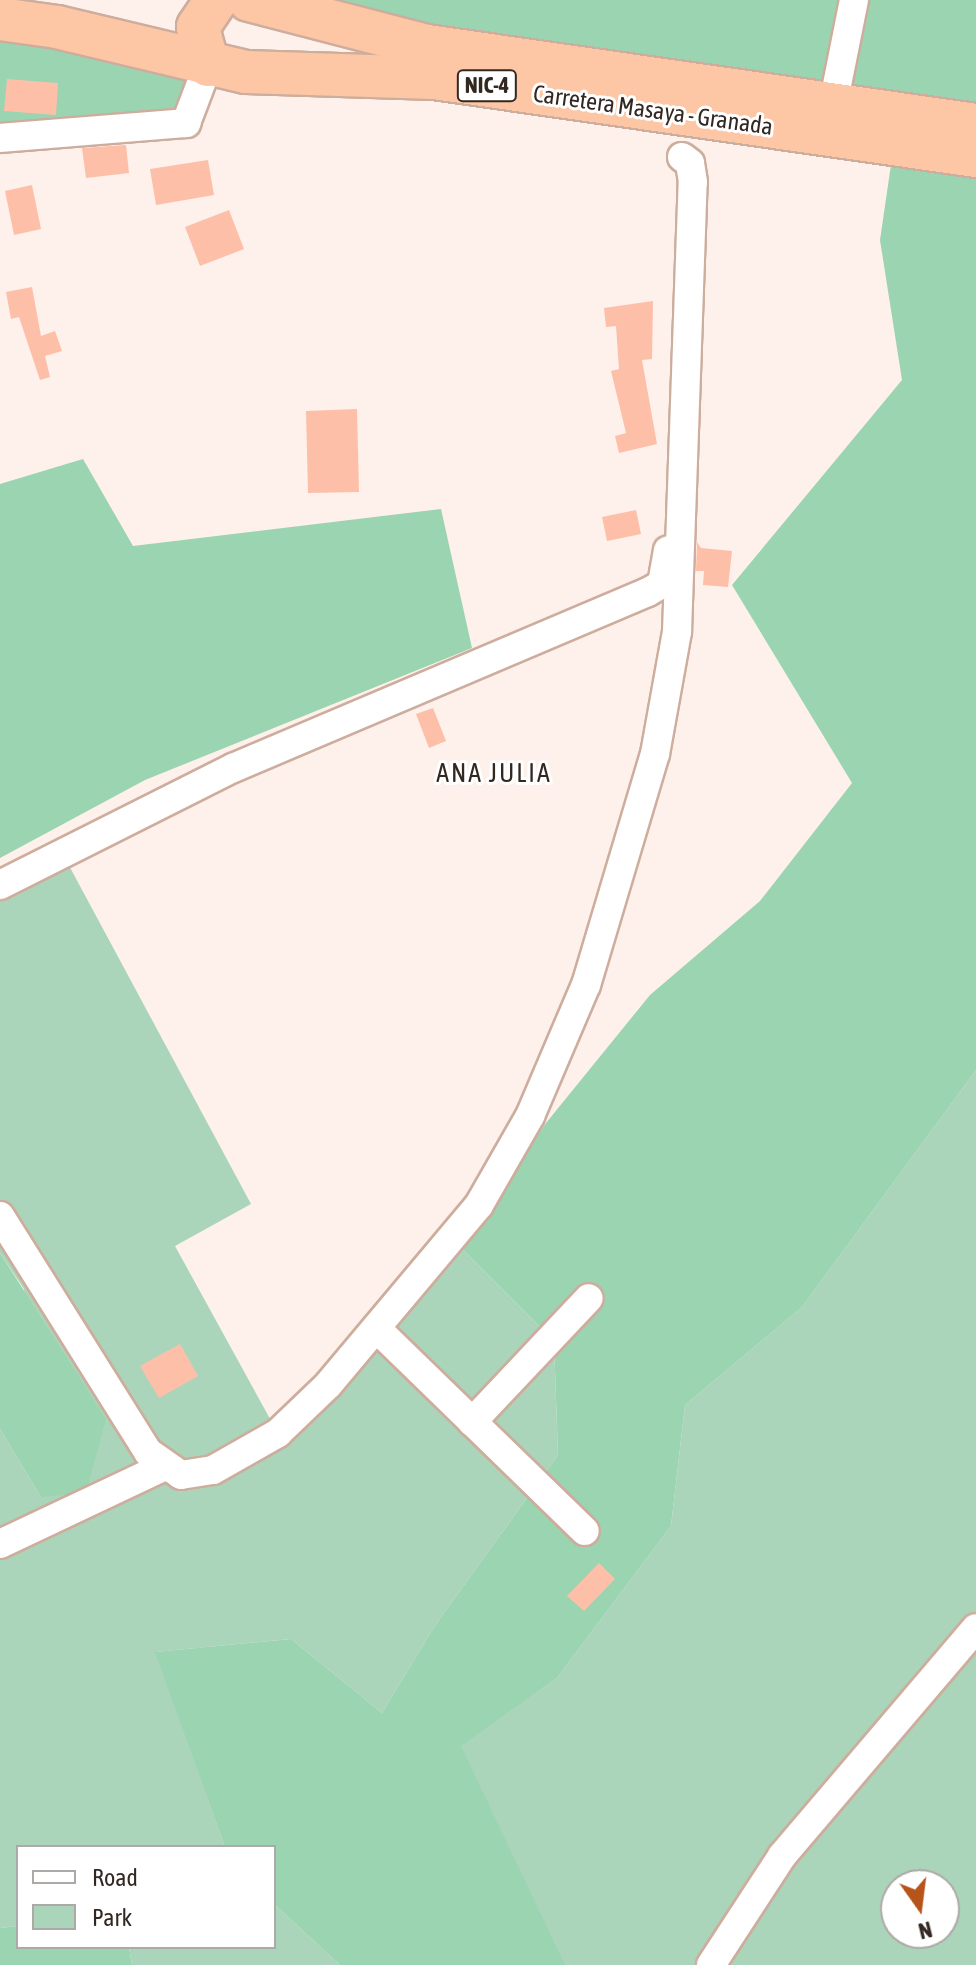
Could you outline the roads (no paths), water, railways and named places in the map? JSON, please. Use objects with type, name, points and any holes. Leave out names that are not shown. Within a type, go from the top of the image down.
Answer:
[{"type":"highway","points":[[208,65],[198,27],[216,0]]},
{"type":"highway","name":"Carretera Masaya - Granada","points":[[249,0],[293,8],[353,31],[427,46],[976,125]]},
{"type":"highway","points":[[285,74],[308,47],[306,30],[293,8]]},
{"type":"highway","name":"Carretera Masaya - Granada","points":[[0,19],[57,27],[208,65],[285,74],[434,78],[976,156]]},
{"type":"street","points":[[833,105],[854,0]]},
{"type":"street","points":[[0,138],[186,123],[208,65]]},
{"type":"street","points":[[0,885],[233,768],[662,584],[667,570],[685,115]]},
{"type":"street","points":[[0,1216],[148,1452],[163,1467],[181,1475],[200,1475],[278,1433],[376,1328],[479,1205],[530,1116],[586,985],[655,754],[677,632],[693,182],[690,163],[682,157]]},
{"type":"street","points":[[472,1422],[589,1298]]},
{"type":"street","points":[[376,1328],[585,1531]]},
{"type":"street","points":[[0,1544],[163,1467]]},
{"type":"street","points":[[711,1965],[782,1856],[976,1628]]},
{"type":"district","name":"ANA JULIA","points":[[494,774]]}]
